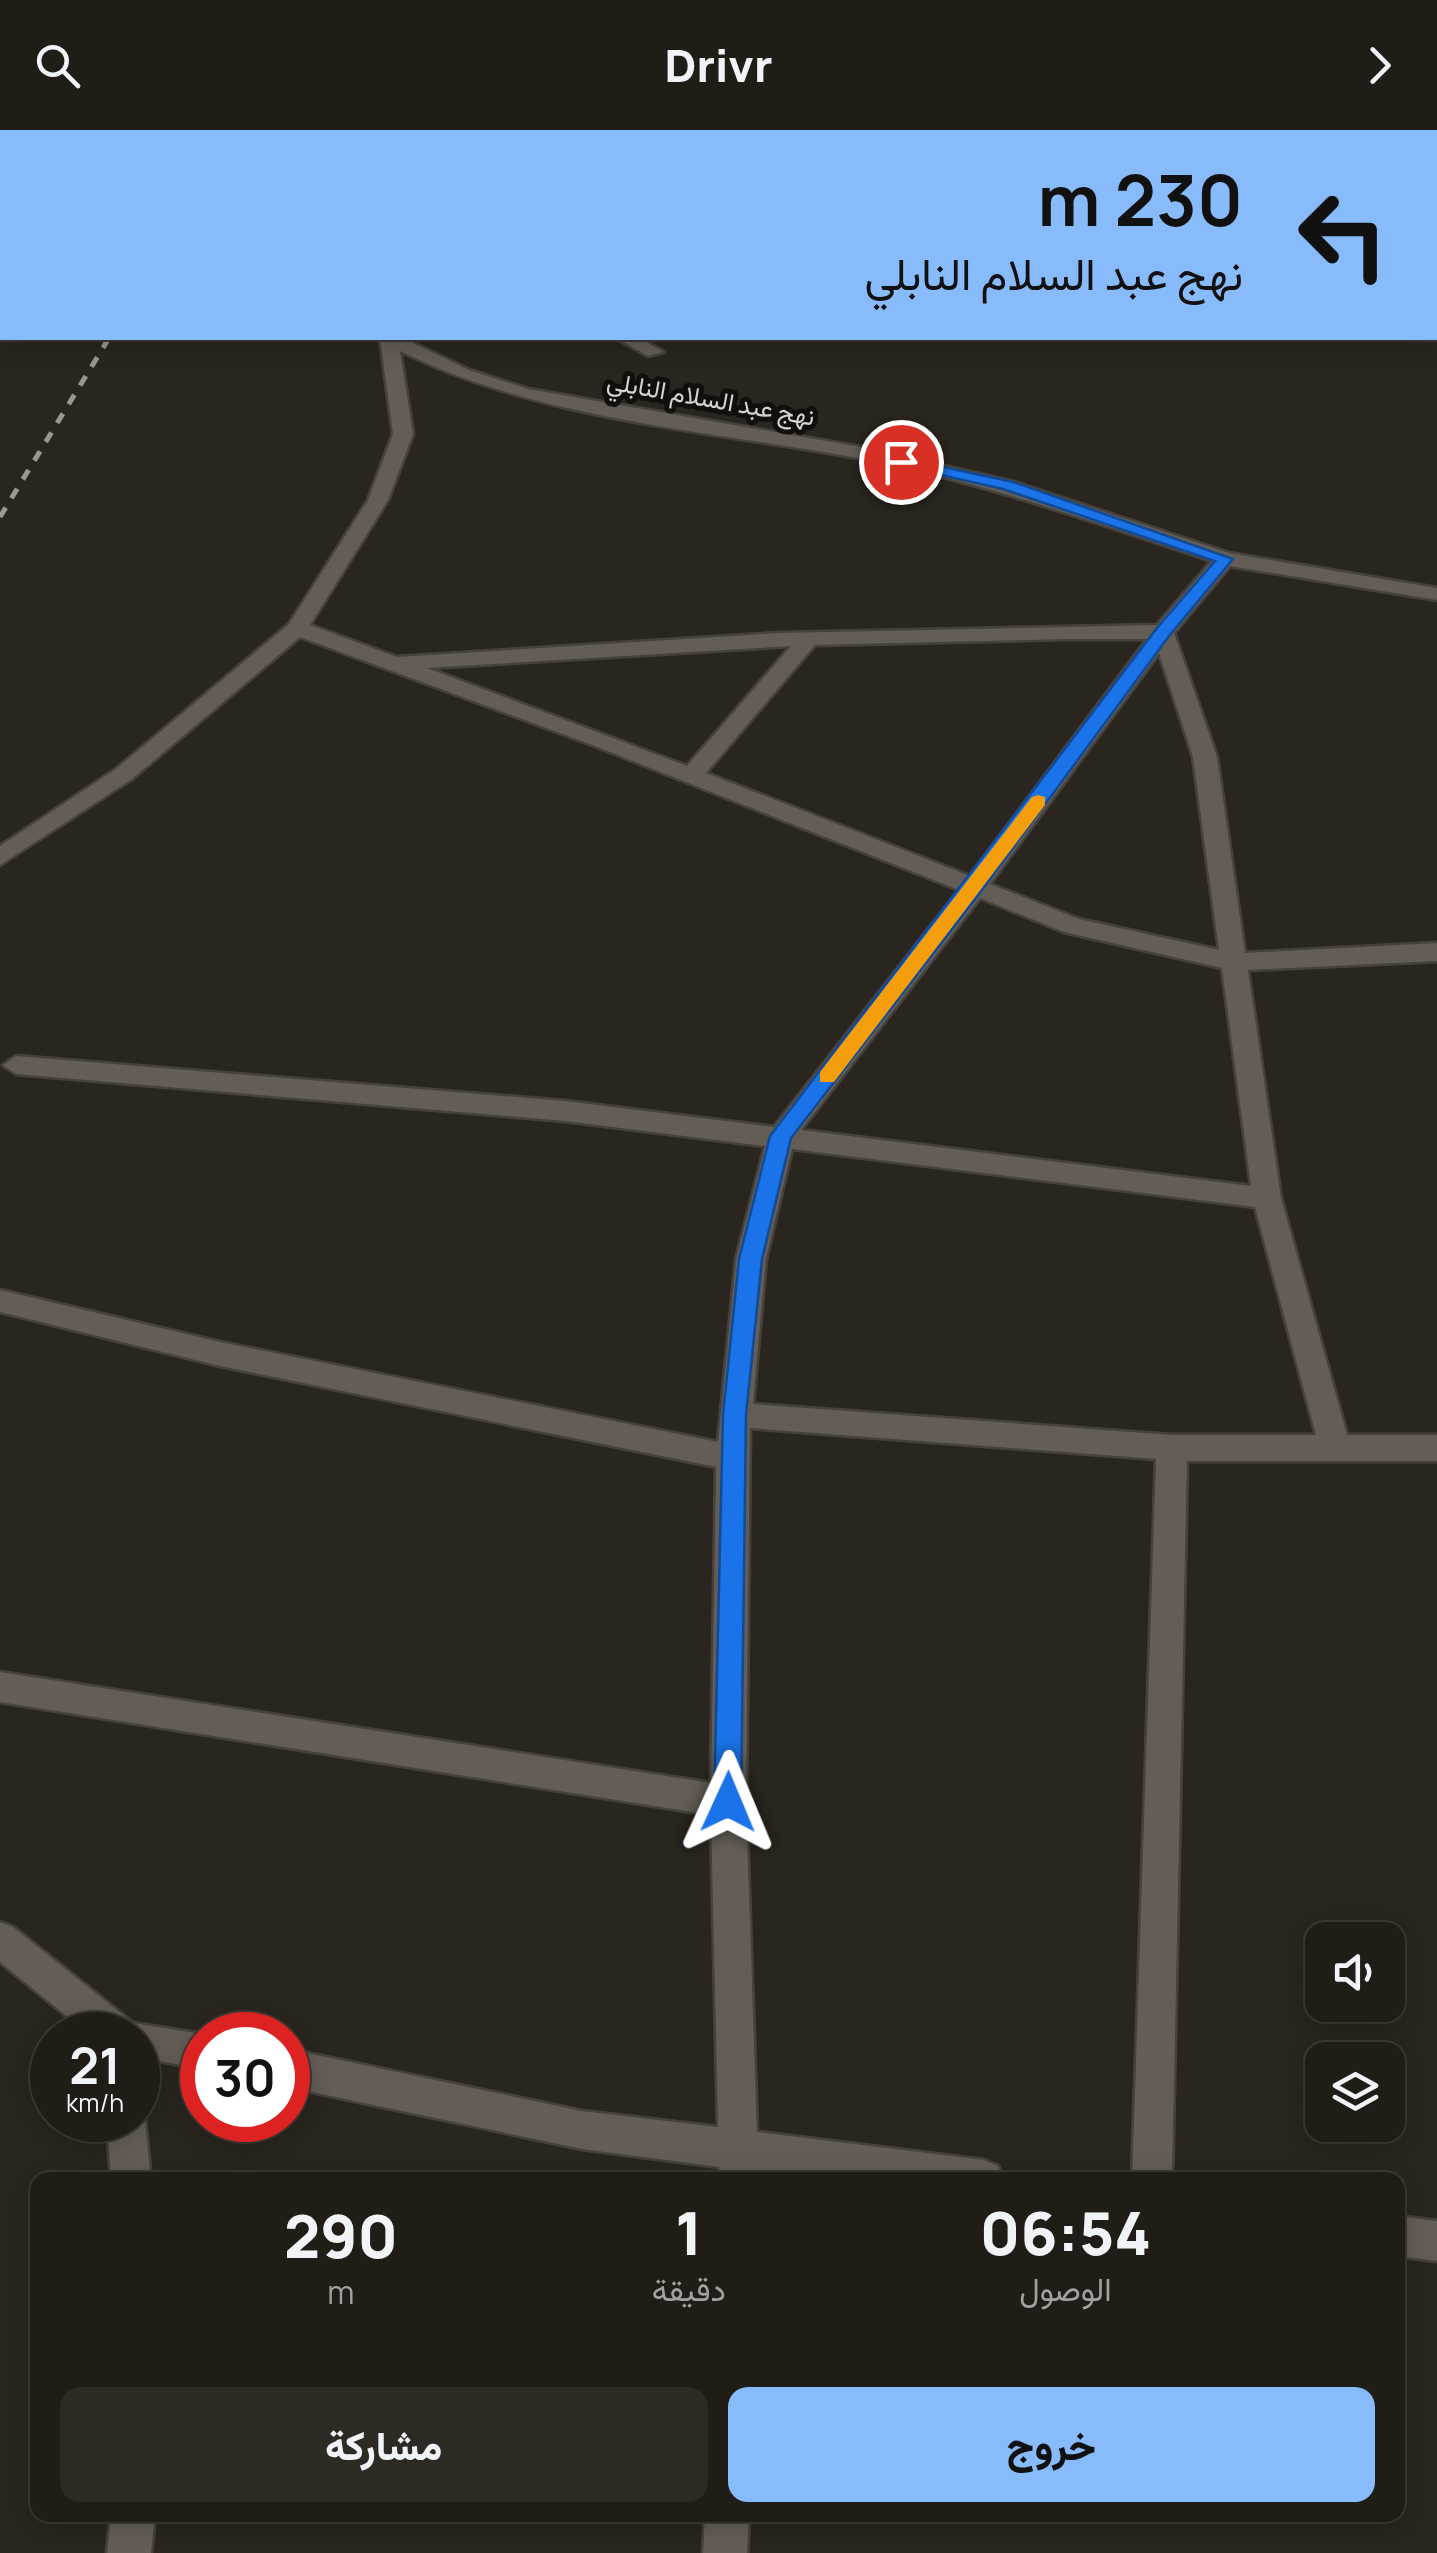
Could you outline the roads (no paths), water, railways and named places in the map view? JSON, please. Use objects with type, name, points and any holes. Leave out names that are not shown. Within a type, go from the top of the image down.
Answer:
[{"type":"street","points":[[0,857],[124,774],[297,628],[378,500],[403,434],[389,340]]},
{"type":"street","name":"نهج عبد السلام النابلي","points":[[393,340],[492,386],[792,440],[1008,486],[1225,559],[1314,577],[1437,594]]},
{"type":"street","points":[[628,340],[655,352]]},
{"type":"street","points":[[739,2164],[728,1802],[732,1458],[750,1259],[781,1136],[972,890],[1163,632],[1225,559]]},
{"type":"street","points":[[297,628],[691,776],[972,890],[1073,926],[1233,962],[1437,952]]},
{"type":"street","points":[[395,664],[1016,632],[1163,632]]},
{"type":"street","points":[[1163,632],[1205,756],[1267,1198],[1335,1448]]},
{"type":"street","points":[[691,776],[807,641]]},
{"type":"street","points":[[5,1068],[566,1110],[1267,1198]]},
{"type":"street","points":[[0,1301],[220,1354],[732,1458]]},
{"type":"street","points":[[735,1415],[1172,1448],[1437,1448]]},
{"type":"street","points":[[1152,2172],[1172,1448]]},
{"type":"street","points":[[0,1687],[728,1802]]},
{"type":"street","points":[[7,1951],[89,2012]]},
{"type":"street","points":[[310,2073],[739,2164],[862,2172]]},
{"type":"street","points":[[127,2142],[129,2172]]},
{"type":"street","points":[[1405,2237],[1437,2241]]},
{"type":"street","points":[[129,2553],[133,2522]]},
{"type":"street","points":[[725,2553],[726,2522]]},
{"type":"railway","points":[[0,517],[108,340]]}]
